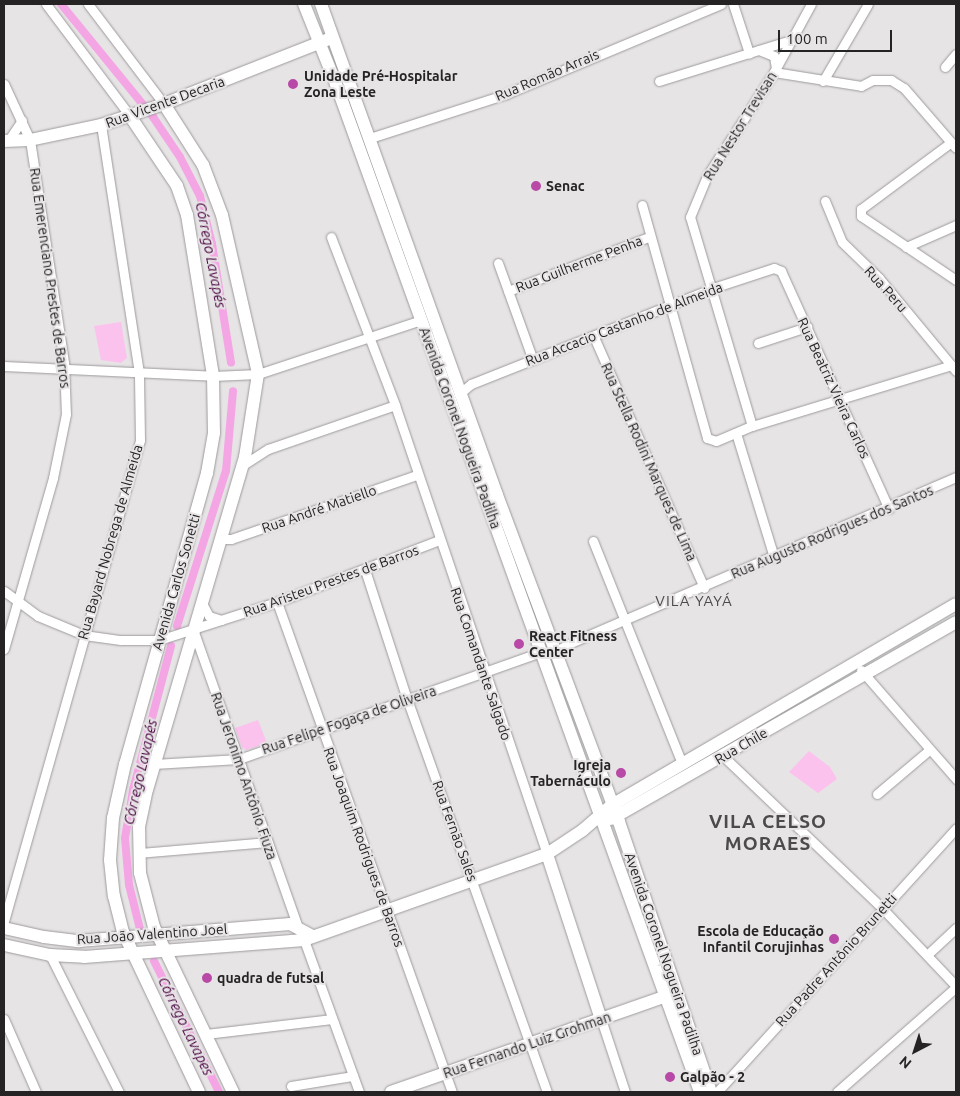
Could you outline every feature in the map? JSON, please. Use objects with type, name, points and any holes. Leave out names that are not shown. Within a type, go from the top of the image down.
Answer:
[{"type":"street","name":"Avenida Carlos Sonetti","points":[[46,4],[134,115],[183,200],[217,376],[214,433],[207,473],[159,640],[113,818],[110,860],[114,896],[125,938],[199,1092]]},
{"type":"street","points":[[88,4],[160,105],[176,123],[203,165],[222,215],[258,374],[250,440],[220,539],[195,632],[154,764],[139,826],[139,853],[146,901],[158,935],[233,1092]]},
{"type":"street","name":"Avenida Coronel Nogueira Padilha","points":[[304,4],[321,42],[421,320],[455,390],[617,817],[711,1092]]},
{"type":"street","name":"Avenida Coronel Nogueira Padilha","points":[[321,4],[370,138],[455,390],[540,653],[602,818],[664,997],[700,1092]]},
{"type":"street","name":"Rua Romão Arrais","points":[[370,138],[506,94],[721,4]]},
{"type":"street","points":[[733,4],[754,51]]},
{"type":"street","name":"Rua Nestor Trevisan","points":[[752,426],[710,290],[690,217],[707,176],[775,70],[811,4]]},
{"type":"street","points":[[823,81],[868,4]]},
{"type":"street","points":[[321,42],[334,37]]},
{"type":"street","points":[[659,81],[791,40]]},
{"type":"street","name":"Rua Vicente Decaria","points":[[6,141],[30,140],[106,124],[182,97],[321,42]]},
{"type":"street","points":[[754,51],[774,56],[775,70],[823,81],[861,86],[873,80],[891,80],[904,88],[953,146],[861,209],[861,216],[956,280]]},
{"type":"street","points":[[945,67],[956,54]]},
{"type":"street","name":"Avenida Carlos Sonetti","points":[[102,77],[119,110],[106,124]]},
{"type":"street","name":"Rua Emerenciano Prestes de Barros","points":[[4,84],[30,140],[65,368],[66,414],[60,447],[4,649]]},
{"type":"street","points":[[176,123],[174,110],[182,97]]},
{"type":"street","points":[[6,141],[22,120]]},
{"type":"street","name":"Rua Bayard Nobrega de Almeida","points":[[4,921],[140,440],[139,373],[106,124]]},
{"type":"street","name":"Rua Peru","points":[[825,201],[842,242],[879,278],[954,368]]},
{"type":"street","points":[[642,205],[668,307],[707,438],[716,441],[752,426],[954,368]]},
{"type":"street","points":[[906,247],[956,224]]},
{"type":"street","name":"Rua Comandante Salgado","points":[[331,237],[395,405],[626,1092]]},
{"type":"street","name":"Rua Guilherme Penha","points":[[508,291],[649,237]]},
{"type":"street","points":[[498,263],[533,360]]},
{"type":"street","name":"Rua Accacio Castanho de Almeida","points":[[455,390],[710,290],[778,269]]},
{"type":"street","name":"Rua Beatriz Vieira Carlos","points":[[778,269],[807,327],[889,509]]},
{"type":"street","points":[[4,366],[217,376],[258,374],[421,320]]},
{"type":"street","points":[[758,343],[807,327]]},
{"type":"street","name":"Rua Stella Rodini Marques de Lima","points":[[594,337],[704,588]]},
{"type":"street","points":[[243,464],[268,449],[395,405]]},
{"type":"street","points":[[736,433],[774,557]]},
{"type":"street","points":[[250,440],[256,447],[268,449]]},
{"type":"street","name":"Rua André Matiello","points":[[220,539],[231,539],[417,475]]},
{"type":"street","name":"Rua Augusto Rodrigues dos Santos","points":[[556,657],[560,649],[568,644],[889,509],[956,477]]},
{"type":"street","name":"Rua Aristeu Prestes de Barros","points":[[4,591],[38,616],[84,635],[121,640],[159,640],[195,632],[222,620],[365,570],[439,540]]},
{"type":"street","points":[[593,542],[682,764]]},
{"type":"street","name":"Rua Fernão Sales","points":[[365,570],[407,699],[547,1092]]},
{"type":"street","name":"Rua Joaquim Rodrigues de Barros","points":[[277,602],[452,1092]]},
{"type":"street","points":[[202,603],[209,616],[222,620]]},
{"type":"street","name":"Rua Chile","points":[[612,804],[956,604]]},
{"type":"street","name":"Rua Chile","points":[[617,817],[956,622]]},
{"type":"street","name":"Rua Jeronimo Antônio Fiuza","points":[[195,632],[299,932],[359,1092]]},
{"type":"street","points":[[550,639],[558,645],[568,644]]},
{"type":"street","name":"Rua Felipe Fogaça de Oliveira","points":[[154,764],[239,759],[540,653]]},
{"type":"street","points":[[857,663],[864,675],[956,779]]},
{"type":"street","points":[[877,794],[929,750]]},
{"type":"street","points":[[722,756],[882,908],[928,954],[956,986],[836,1092]]},
{"type":"street","points":[[603,783],[622,795],[640,789]]},
{"type":"street","points":[[602,818],[612,804]]},
{"type":"street","points":[[602,818],[617,817]]},
{"type":"street","name":"Rua João Valentino Joel","points":[[4,945],[50,955],[134,955],[299,932],[387,910],[547,854],[602,818]]},
{"type":"street","name":"Rua Padre Antônio Brunetti","points":[[717,1092],[956,828]]},
{"type":"street","points":[[139,853],[267,842]]},
{"type":"street","name":"Rua João Valentino Joel","points":[[4,928],[58,940],[158,935],[299,932]]},
{"type":"street","points":[[928,954],[956,928]]},
{"type":"street","points":[[50,955],[119,1092]]},
{"type":"street","name":"Rua Fernando Luiz Grohman","points":[[391,1092],[664,997]]},
{"type":"street","points":[[4,1019],[36,1092]]},
{"type":"street","points":[[206,1034],[332,1019]]},
{"type":"street","points":[[291,1086],[353,1076]]},
{"type":"shaded area","points":[[121,322],[127,358],[121,363],[101,360],[94,326]]},
{"type":"shaded area","points":[[258,720],[267,743],[246,750],[242,747],[235,728]]},
{"type":"shaded area","points":[[809,751],[830,767],[837,779],[818,793],[789,772]]},
{"type":"waterway","name":"Córrego Lavapés","points":[[61,4],[153,117],[180,157],[200,196],[212,244],[231,362]]},
{"type":"waterway","name":"Córrego Lavapés","points":[[177,626],[226,471],[233,391]]},
{"type":"waterway","name":"Córrego Lavapés","points":[[140,929],[129,885],[125,838],[133,790],[171,646]]},
{"type":"waterway","name":"Córrego Lavapes","points":[[154,961],[219,1092]]},
{"type":"place","name":"Unidade Pré-Hospitalar Zona Leste","points":[[293,84]]},
{"type":"place","name":"Senac","points":[[536,186]]},
{"type":"place","name":"React Fitness Center","points":[[519,644]]},
{"type":"place","name":"Igreja Tabernáculo","points":[[621,773]]},
{"type":"place","name":"Escola de Educação Infantil Corujinhas","points":[[834,939]]},
{"type":"place","name":"quadra de futsal","points":[[207,978]]},
{"type":"place","name":"Galpão - 2","points":[[670,1077]]},
{"type":"district","name":"VILA YAYÁ","points":[[694,601]]},
{"type":"district","name":"VILA CELSO MORAES","points":[[768,833]]}]
